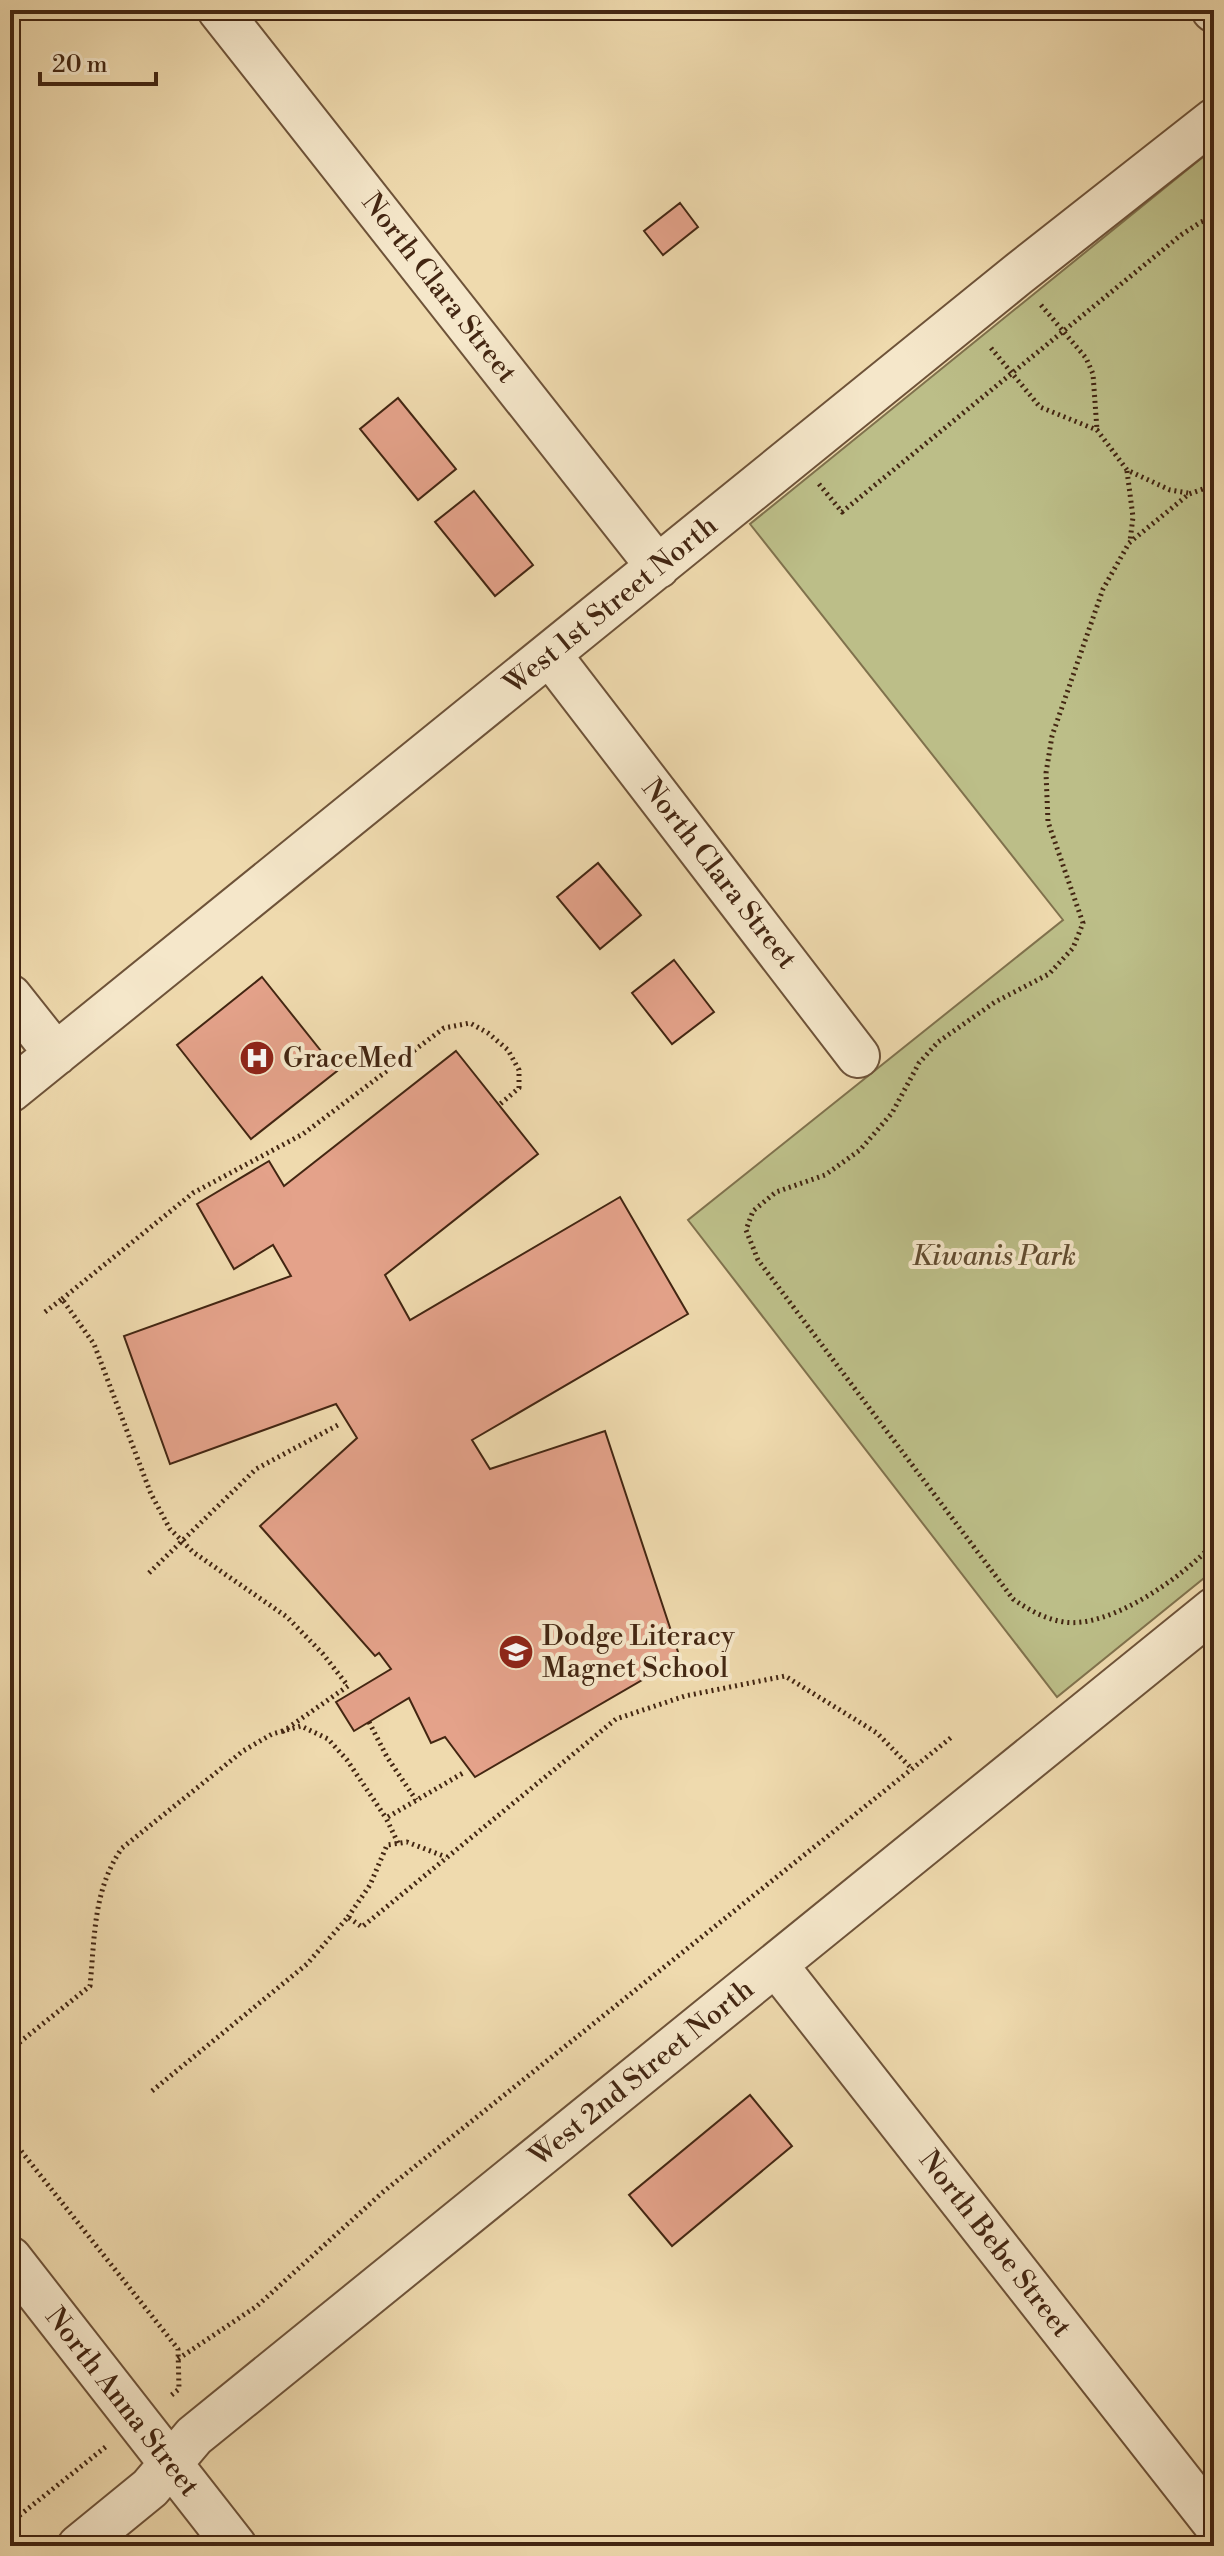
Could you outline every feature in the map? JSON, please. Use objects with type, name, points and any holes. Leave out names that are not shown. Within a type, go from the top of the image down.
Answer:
[{"type":"street","name":"North Clara Street","points":[[219,10],[658,567]]},
{"type":"street","name":"West 1st Street North","points":[[10,1091],[1017,275],[1214,120]]},
{"type":"street","name":"North Clara Street","points":[[550,655],[858,1056]]},
{"type":"street","points":[[10,996],[56,1054]]},
{"type":"street","name":"West 2nd Street North","points":[[79,2546],[150,2488],[194,2436],[1214,1609]]},
{"type":"street","name":"North Bebe Street","points":[[776,1965],[1214,2523]]},
{"type":"street","name":"North Anna Street","points":[[10,2258],[235,2546]]},
{"type":"path","points":[[796,455],[842,512],[1181,235],[1214,217]]},
{"type":"path","points":[[1017,275],[1086,358],[1093,374],[1097,430]]},
{"type":"path","points":[[966,317],[1040,407],[1097,430],[1127,470],[1170,490],[1189,494]]},
{"type":"path","points":[[1127,470],[1133,517],[1129,543],[1103,589],[1052,736],[1046,773],[1048,822],[1083,923],[1073,948],[1049,974],[995,1002],[938,1042],[919,1063],[892,1113],[860,1150],[825,1175],[776,1192],[753,1211],[746,1230],[758,1260],[1013,1599],[1034,1613],[1066,1623],[1106,1618],[1177,1576],[1214,1543]]},
{"type":"path","points":[[1129,543],[1189,494],[1214,485]]},
{"type":"path","points":[[45,1312],[193,1193],[303,1134],[444,1028],[470,1023],[508,1050],[519,1070],[519,1088],[499,1105]]},
{"type":"path","points":[[62,1299],[94,1344],[151,1494],[170,1529],[193,1552],[287,1617],[323,1654],[348,1686],[282,1732]]},
{"type":"path","points":[[149,1573],[256,1469],[338,1425]]},
{"type":"path","points":[[348,1917],[362,1927],[616,1719],[685,1696],[785,1676],[877,1733],[912,1769]]},
{"type":"path","points":[[369,1722],[387,1757],[416,1800]]},
{"type":"path","points":[[10,2050],[90,1986],[99,1899],[108,1867],[122,1848],[219,1767],[272,1734],[301,1726],[328,1739],[347,1760],[386,1818],[398,1843]]},
{"type":"path","points":[[178,2359],[257,2306],[383,2192],[953,1736]]},
{"type":"path","points":[[386,1818],[463,1773]]},
{"type":"path","points":[[152,2091],[307,1964],[348,1917],[370,1885],[387,1845],[407,1842],[447,1858]]},
{"type":"green space","name":"Kiwanis Park","points":[[1214,148],[1214,1570],[1057,1697],[688,1220],[1063,920],[750,524]]},
{"type":"building","points":[[680,203],[698,227],[663,255],[644,231]]},
{"type":"building","points":[[398,398],[456,469],[418,500],[360,429]]},
{"type":"building","points":[[474,491],[533,565],[495,596],[435,522]]},
{"type":"building","points":[[598,863],[641,915],[600,949],[557,897]]},
{"type":"building","points":[[674,960],[714,1012],[672,1044],[632,993]]},
{"type":"building","name":"GraceMed","points":[[262,977],[337,1071],[251,1139],[177,1045]]},
{"type":"building","points":[[456,1051],[538,1154],[385,1275],[410,1320],[620,1197],[688,1314],[472,1440],[490,1469],[605,1431],[680,1658],[475,1777],[445,1737],[431,1743],[409,1698],[354,1731],[336,1702],[391,1669],[379,1653],[375,1656],[260,1526],[357,1438],[336,1404],[170,1464],[124,1336],[291,1276],[273,1245],[234,1269],[197,1204],[269,1161],[284,1186]]},
{"type":"building","points":[[750,2095],[792,2146],[672,2246],[629,2195]]},
{"type":"place","name":"GraceMed","points":[[257,1058]]},
{"type":"place","name":"Dodge Literacy Magnet School","points":[[516,1652]]}]
